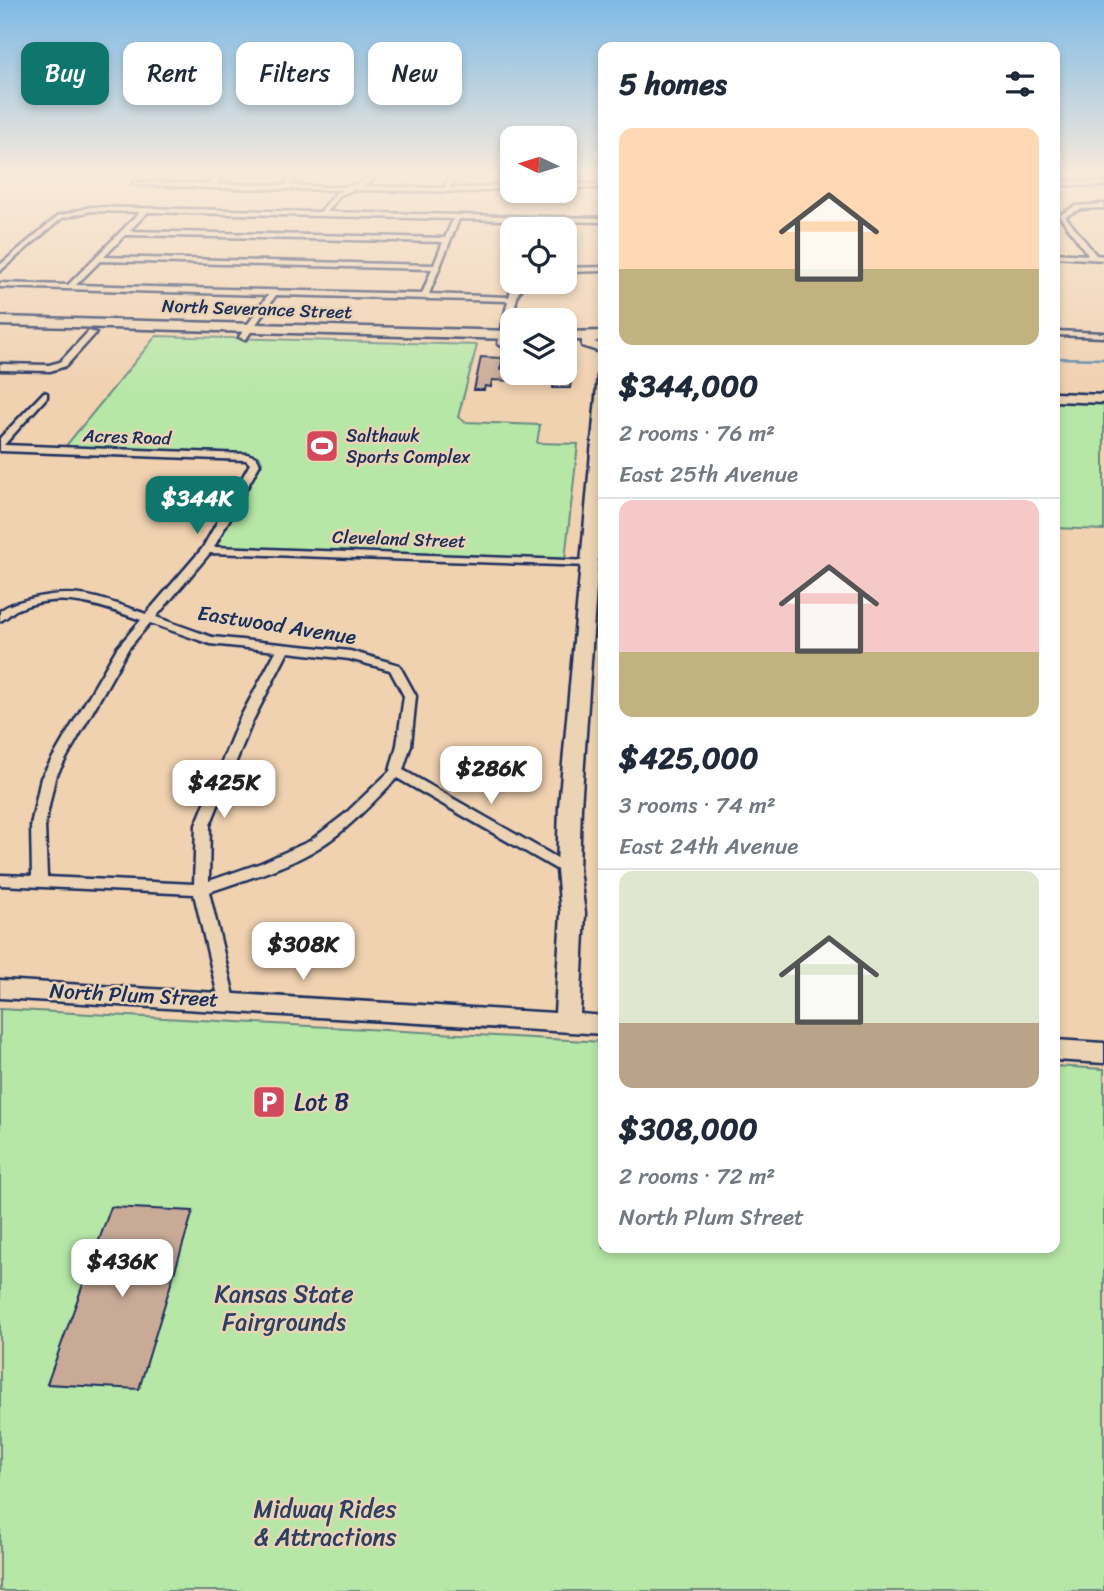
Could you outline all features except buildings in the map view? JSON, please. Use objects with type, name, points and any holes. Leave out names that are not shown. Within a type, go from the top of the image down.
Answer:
[{"type":"street","points":[[0,269],[26,246]]},
{"type":"street","points":[[70,287],[111,246]]},
{"type":"street","points":[[425,296],[444,246]]},
{"type":"street","points":[[1085,246],[1093,256]]},
{"type":"street","points":[[1060,255],[1104,258]]},
{"type":"street","points":[[98,259],[436,267]]},
{"type":"street","points":[[577,270],[598,269]]},
{"type":"street","points":[[0,285],[512,299]]},
{"type":"street","points":[[246,332],[274,293]]},
{"type":"street","points":[[511,308],[514,294]]},
{"type":"street","name":"North Severance Street","points":[[0,321],[500,340]]},
{"type":"street","name":"North Severance Street","points":[[0,331],[246,332]]},
{"type":"street","points":[[0,367],[50,368],[64,364],[92,333]]},
{"type":"street","points":[[1060,333],[1104,335]]},
{"type":"street","points":[[577,338],[598,342]]},
{"type":"street","points":[[577,345],[598,342]]},
{"type":"street","points":[[0,446],[44,395]]},
{"type":"street","points":[[1060,397],[1104,398]]},
{"type":"street","name":"Acres Road","points":[[0,446],[253,459],[255,464],[207,550]]},
{"type":"street","points":[[567,1023],[573,913],[568,870],[570,807],[598,450]]},
{"type":"street","points":[[40,881],[38,825],[48,778],[123,648],[145,619],[207,550]]},
{"type":"street","name":"Cleveland Street","points":[[207,550],[589,563]]},
{"type":"street","name":"Eastwood Avenue","points":[[0,617],[12,607],[54,596],[89,598],[210,640],[349,655],[395,668],[410,696],[404,746],[396,772]]},
{"type":"street","points":[[226,1000],[201,888],[203,825],[246,720],[283,649]]},
{"type":"street","points":[[0,880],[201,888],[266,866],[315,844],[350,817],[396,772],[568,870]]},
{"type":"street","name":"North Plum Street","points":[[0,989],[226,1000],[598,1025]]},
{"type":"street","points":[[1060,1050],[1104,1053]]},
{"type":"green space","name":"Salthawk Sports Complex","points":[[156,336],[477,345],[458,417],[465,422],[540,425],[537,443],[578,444],[565,559],[219,547],[217,543],[262,462],[260,457],[244,454],[64,448]]},
{"type":"green space","points":[[1060,402],[1104,403],[1104,530],[1060,528]]},
{"type":"green space","name":"Kansas State Fairgrounds","points":[[0,1009],[598,1042],[598,1253],[1060,1253],[1060,1066],[1104,1069],[1104,1591],[0,1591]]},
{"type":"waterway","points":[[0,326],[232,332]]},
{"type":"waterway","points":[[255,333],[491,339]]},
{"type":"waterway","points":[[1060,358],[1104,359]]},
{"type":"place","name":"Salthawk Sports Complex","points":[[322,446]]},
{"type":"place","name":"Lot B","points":[[269,1102]]},
{"type":"park label","name":"Midway Rides & Attractions","points":[[325,1523]]}]
